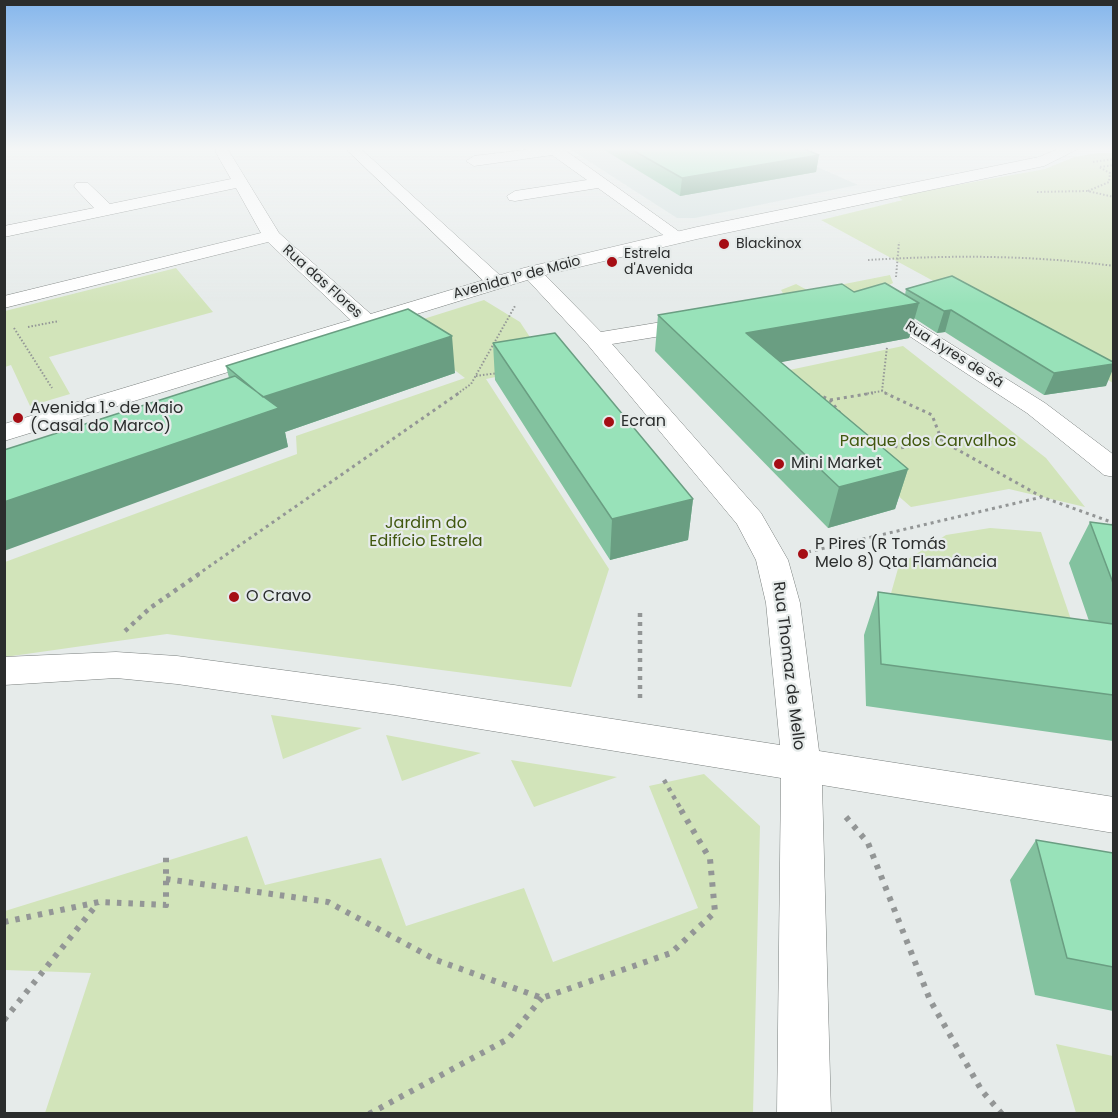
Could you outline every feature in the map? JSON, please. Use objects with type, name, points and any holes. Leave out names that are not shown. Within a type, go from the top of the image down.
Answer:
[{"type":"street","points":[[96,200],[106,210]]},
{"type":"street","points":[[4,232],[153,200]]},
{"type":"street","name":"Rua das Flores","points":[[251,200],[272,236],[365,321]]},
{"type":"street","points":[[408,200],[497,283]]},
{"type":"street","points":[[626,200],[679,238]]},
{"type":"street","name":"Avenida 1º de Maio","points":[[4,433],[531,272],[858,200]]},
{"type":"street","points":[[7,312],[272,236]]},
{"type":"street","name":"Rua Thomaz de Mello","points":[[531,272],[596,340],[750,519],[772,560],[783,603],[801,764],[804,1113]]},
{"type":"street","name":"Rua Ayres de Sá","points":[[852,300],[877,306],[1036,408],[1113,469]]},
{"type":"street","points":[[596,340],[713,320]]},
{"type":"street","points":[[4,671],[87,666],[189,672],[394,700],[1113,815]]},
{"type":"path","points":[[896,278],[899,242]]},
{"type":"path","points":[[868,260],[990,255],[1051,257],[1102,264],[1113,268]]},
{"type":"path","points":[[87,666],[150,608],[471,384],[514,309],[531,272]]},
{"type":"path","points":[[7,312],[15,330],[68,413]]},
{"type":"path","points":[[882,391],[891,315]]},
{"type":"path","points":[[15,330],[59,321]]},
{"type":"path","points":[[475,376],[509,371]]},
{"type":"path","points":[[811,391],[830,400],[843,417]]},
{"type":"path","points":[[830,400],[882,391],[932,416],[942,441]]},
{"type":"path","points":[[867,437],[900,448],[942,441],[1042,497],[1113,524]]},
{"type":"path","points":[[772,560],[1042,497]]},
{"type":"path","points":[[369,1113],[508,1039],[542,998],[671,953],[715,912],[710,859],[640,740],[640,613]]},
{"type":"path","points":[[801,764],[868,843],[930,1000],[982,1090],[1002,1113]]},
{"type":"path","points":[[4,921],[99,902],[166,905],[166,855]]},
{"type":"path","points":[[166,879],[328,902],[436,960],[542,998]]},
{"type":"path","points":[[4,1020],[99,902]]},
{"type":"shaded area","points":[[649,200],[783,200],[695,218],[677,218]]},
{"type":"green space","points":[[902,200],[1113,200],[1113,383],[1020,328],[821,220]]},
{"type":"green space","points":[[176,268],[213,312],[49,357],[70,394],[30,406],[11,365],[5,367],[5,311]]},
{"type":"green space","points":[[890,275],[893,283],[867,297],[784,295],[781,290],[796,284],[809,291]]},
{"type":"green space","name":"Jardim do Edifício Estrela","points":[[484,300],[520,322],[549,366],[486,379],[609,569],[571,687],[167,634],[5,657],[5,562],[297,454],[296,436],[465,378],[398,327]]},
{"type":"green space","name":"Parque dos Carvalhos","points":[[903,346],[1046,458],[1085,507],[1009,489],[911,507],[761,376]]},
{"type":"green space","points":[[990,528],[1041,532],[1078,640],[886,611],[899,565],[946,535]]},
{"type":"green space","points":[[271,715],[362,728],[283,759]]},
{"type":"green space","points":[[386,735],[481,753],[402,781]]},
{"type":"green space","points":[[511,760],[617,777],[534,807]]},
{"type":"green space","points":[[704,774],[760,826],[753,1113],[45,1113],[91,973],[5,970],[5,911],[247,836],[265,885],[381,858],[406,926],[524,888],[553,962],[698,908],[649,786]]},
{"type":"green space","points":[[1056,1044],[1113,1056],[1113,1113],[1076,1113]]},
{"type":"building","points":[[952,276],[1113,364],[1054,373],[951,310],[944,311],[906,289]]},
{"type":"building","points":[[885,283],[919,303],[746,333],[908,469],[839,487],[658,315],[842,284],[854,292]]},
{"type":"building","points":[[408,309],[452,336],[263,397],[226,366]]},
{"type":"building","points":[[555,333],[693,499],[612,519],[493,343]]},
{"type":"building","points":[[235,376],[279,408],[4,502],[4,450]]},
{"type":"building","points":[[1090,522],[1113,525],[1113,583]]},
{"type":"building","points":[[878,592],[1113,624],[1113,695],[881,664]]},
{"type":"building","points":[[1036,840],[1113,853],[1113,967],[1067,958]]},
{"type":"place","name":"Blackinox","points":[[724,244]]},
{"type":"place","name":"Estrela d'Avenida","points":[[612,262]]},
{"type":"place","name":"Avenida 1.º de Maio (Casal do Marco)","points":[[18,418]]},
{"type":"place","name":"Ecran","points":[[609,422]]},
{"type":"place","name":"Mini Market","points":[[779,464]]},
{"type":"place","name":"P Pires (R Tomás Melo 8) Qta Flamância","points":[[803,554]]},
{"type":"place","name":"O Cravo","points":[[234,597]]}]
